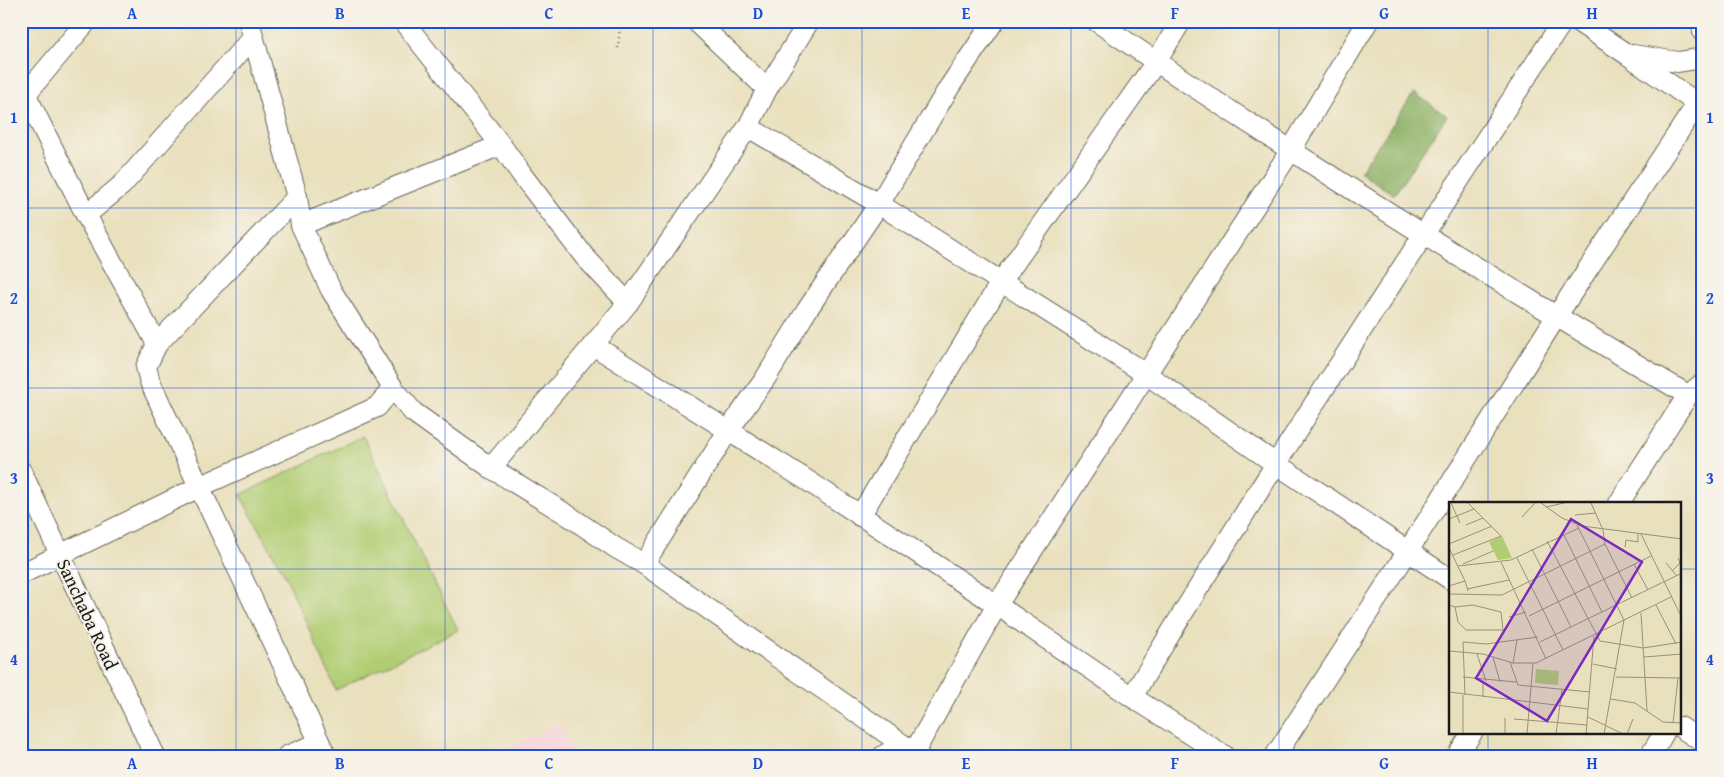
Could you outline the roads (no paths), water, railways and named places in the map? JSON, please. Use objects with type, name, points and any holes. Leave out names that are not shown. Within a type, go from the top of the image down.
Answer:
[{"type":"street","points":[[87,21],[24,90],[86,215],[157,344]]},
{"type":"street","points":[[403,21],[501,145],[584,256],[628,303]]},
{"type":"street","points":[[696,21],[767,89]]},
{"type":"street","points":[[491,468],[628,303],[748,127],[767,89],[809,21]]},
{"type":"street","points":[[644,564],[728,431],[765,379],[807,310],[879,204],[950,86],[994,21]]},
{"type":"street","points":[[1096,21],[1291,150],[1556,317],[1696,389],[1621,502]]},
{"type":"street","points":[[860,516],[1001,282],[1156,62],[1181,21]]},
{"type":"street","points":[[912,752],[997,604],[1291,150],[1368,21]]},
{"type":"street","points":[[1132,697],[1196,590],[1276,464],[1563,21]]},
{"type":"street","points":[[1275,756],[1408,551],[1556,317],[1700,100],[1577,21]]},
{"type":"street","points":[[1702,21],[1703,32]]},
{"type":"street","points":[[86,215],[122,185],[251,29]]},
{"type":"street","points":[[251,29],[297,197],[301,225],[331,290],[393,388],[412,412],[491,468],[644,564],[912,752]]},
{"type":"street","points":[[1628,55],[1678,62],[1703,58]]},
{"type":"street","points":[[748,127],[879,204],[1146,374],[1276,464],[1449,578]]},
{"type":"street","points":[[301,225],[501,145]]},
{"type":"street","points":[[287,756],[322,749],[150,382],[146,367],[157,344],[297,197]]},
{"type":"street","points":[[593,345],[997,604],[1132,697],[1225,756]]},
{"type":"street","points":[[21,574],[199,487],[377,407],[393,388]]},
{"type":"street","name":"Sanchaba Road","points":[[21,471],[155,756]]},
{"type":"street","points":[[1682,728],[1703,742]]},
{"type":"street","points":[[1457,756],[1471,734]]},
{"type":"street","points":[[1650,756],[1663,734]]},
{"type":"street","points":[[883,756],[912,752]]}]
